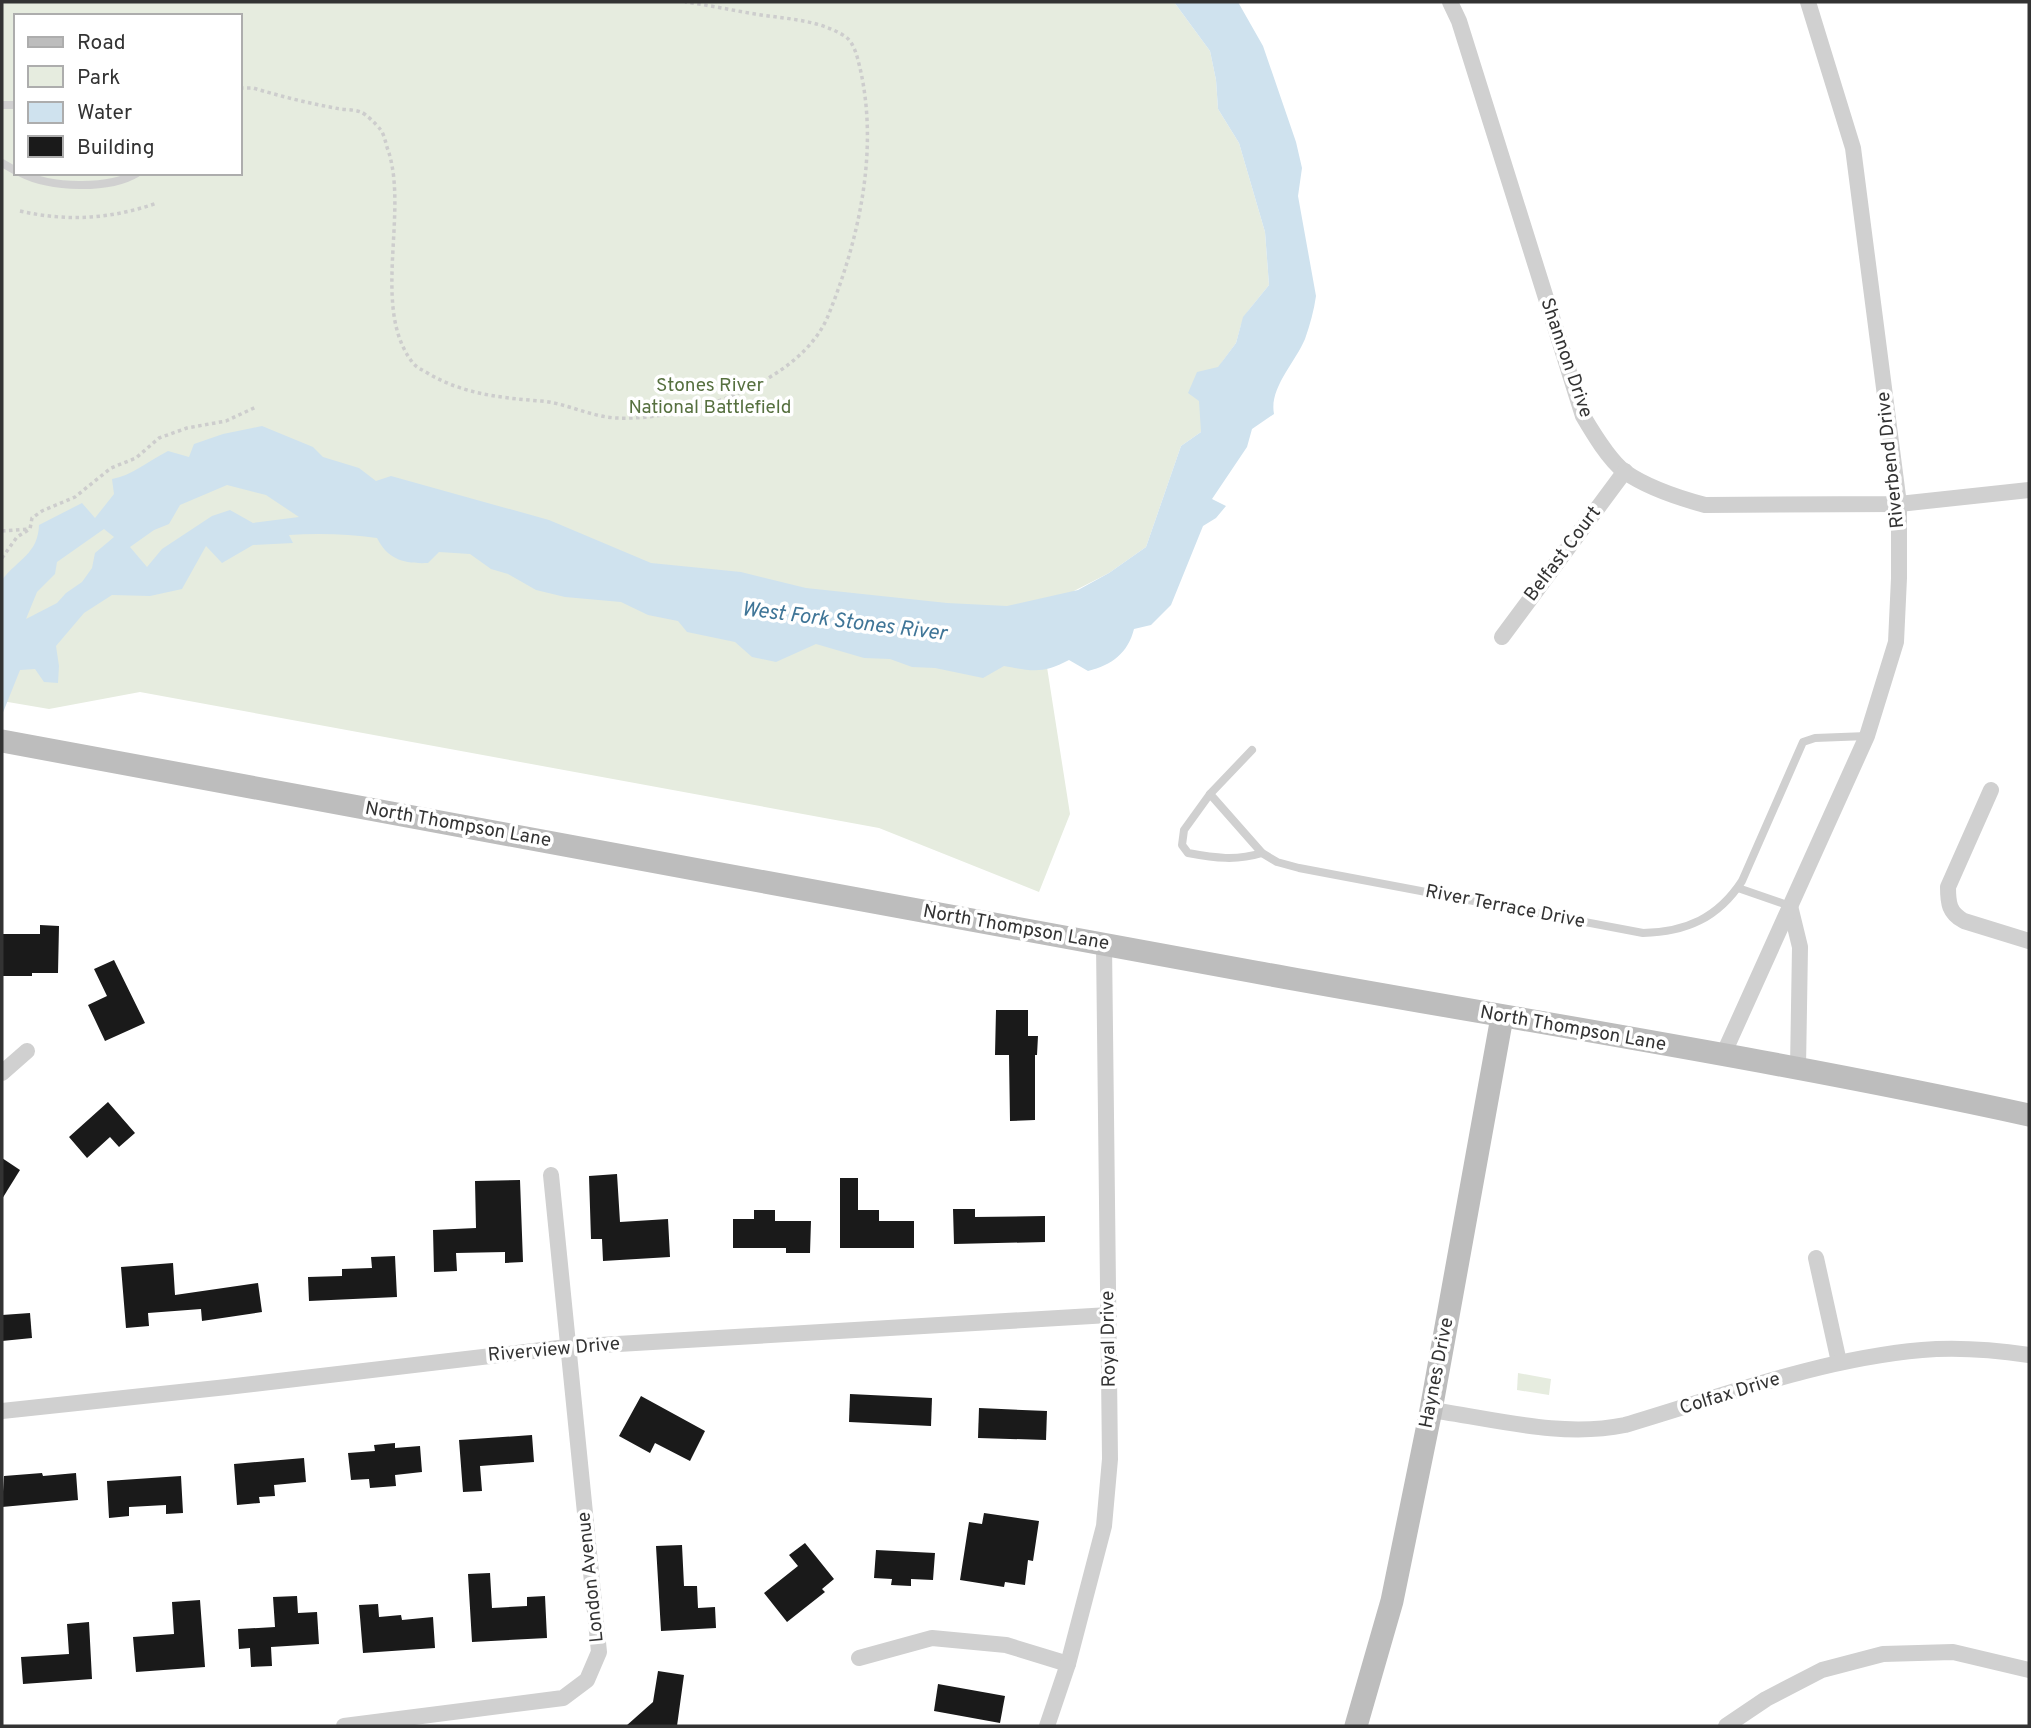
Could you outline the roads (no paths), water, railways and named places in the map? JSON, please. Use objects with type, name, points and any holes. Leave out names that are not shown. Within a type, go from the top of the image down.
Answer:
[{"type":"main road","name":"North Thompson Lane","points":[[2,741],[1502,1017],[1798,1068],[2029,1115]]},
{"type":"main road","name":"Haynes Drive","points":[[1356,1726],[1392,1601],[1431,1410],[1502,1017]]},
{"type":"street","name":"Shannon Drive","points":[[1450,2],[1459,21],[1583,416],[1595,437],[1625,471],[1676,497],[1705,505],[1899,504],[2029,490]]},
{"type":"street","name":"Riverbend Drive","points":[[1723,1055],[1867,736],[1896,642],[1899,504],[1853,148],[1808,2]]},
{"type":"street","name":"Belfast Court","points":[[1502,637],[1625,471]]},
{"type":"street","points":[[1991,790],[1948,887],[1948,903],[1955,916],[1964,921],[2029,941]]},
{"type":"street","points":[[1790,906],[1800,947],[1798,1068]]},
{"type":"street","name":"Royal Drive","points":[[1047,1726],[1068,1664],[1104,1526],[1110,1459],[1104,944]]},
{"type":"street","points":[[2,1073],[27,1051]]},
{"type":"street","name":"London Avenue","points":[[344,1726],[563,1698],[587,1680],[599,1652],[551,1175]]},
{"type":"street","points":[[1816,1258],[1839,1362]]},
{"type":"street","name":"Riverview Drive","points":[[2,1411],[567,1347],[1109,1315]]},
{"type":"street","name":"Colfax Drive","points":[[1431,1410],[1574,1431],[1600,1430],[1839,1362],[1924,1350],[2029,1355]]},
{"type":"street","points":[[859,1658],[932,1638],[1006,1645],[1068,1664]]},
{"type":"street","points":[[1726,1726],[1766,1699],[1822,1670],[1883,1654],[1953,1652],[2029,1670]]},
{"type":"lane","points":[[29,175],[64,184],[105,184],[125,180],[134,175]]},
{"type":"lane","name":"River Terrace Drive","points":[[1210,794],[1262,853],[1277,862],[1643,933],[1676,930],[1693,924],[1715,912],[1729,900],[1738,888],[1803,742],[1815,738],[1867,736]]},
{"type":"lane","points":[[1252,750],[1210,794],[1184,830],[1182,845],[1188,853],[1218,859],[1244,859],[1262,853]]},
{"type":"lane","points":[[1738,888],[1790,906]]},
{"type":"water","name":"West Fork Stones River","points":[[1174,2],[1238,2],[1263,46],[1296,142],[1302,168],[1298,196],[1316,296],[1305,339],[1275,395],[1274,414],[1252,429],[1247,447],[1212,499],[1226,506],[1216,518],[1203,526],[1171,605],[1151,625],[1134,629],[1128,645],[1112,661],[1088,671],[1069,660],[1052,668],[1037,670],[1004,666],[983,678],[935,668],[912,667],[890,659],[864,658],[816,644],[776,662],[752,657],[735,642],[687,632],[678,621],[648,615],[621,602],[565,597],[536,590],[508,574],[491,569],[470,554],[439,552],[428,563],[412,563],[392,556],[377,538],[300,534],[289,535],[293,543],[253,545],[222,563],[206,546],[182,589],[150,596],[112,595],[84,613],[56,646],[58,683],[44,682],[35,669],[20,670],[2,715],[2,580],[31,550],[39,525],[82,503],[95,518],[114,494],[112,479],[133,471],[168,451],[189,457],[194,444],[223,434],[262,426],[313,447],[323,457],[359,468],[376,481],[391,476],[549,520],[651,563],[741,572],[806,588],[947,603],[1007,606],[1078,590],[1109,573],[1146,547],[1181,446],[1201,432],[1199,401],[1188,393],[1197,372],[1218,367],[1236,343],[1243,317],[1269,285],[1265,232],[1239,143],[1218,109],[1210,51]],"holes":[[[227,485],[266,495],[299,517],[253,523],[230,510],[212,516],[162,549],[147,567],[130,547],[154,530],[169,524],[180,505]],[[104,529],[114,537],[95,553],[92,568],[82,582],[57,603],[26,619],[37,592],[55,574],[57,562]]]},
{"type":"park label","name":"Stones River National Battlefield","points":[[710,397]]}]
